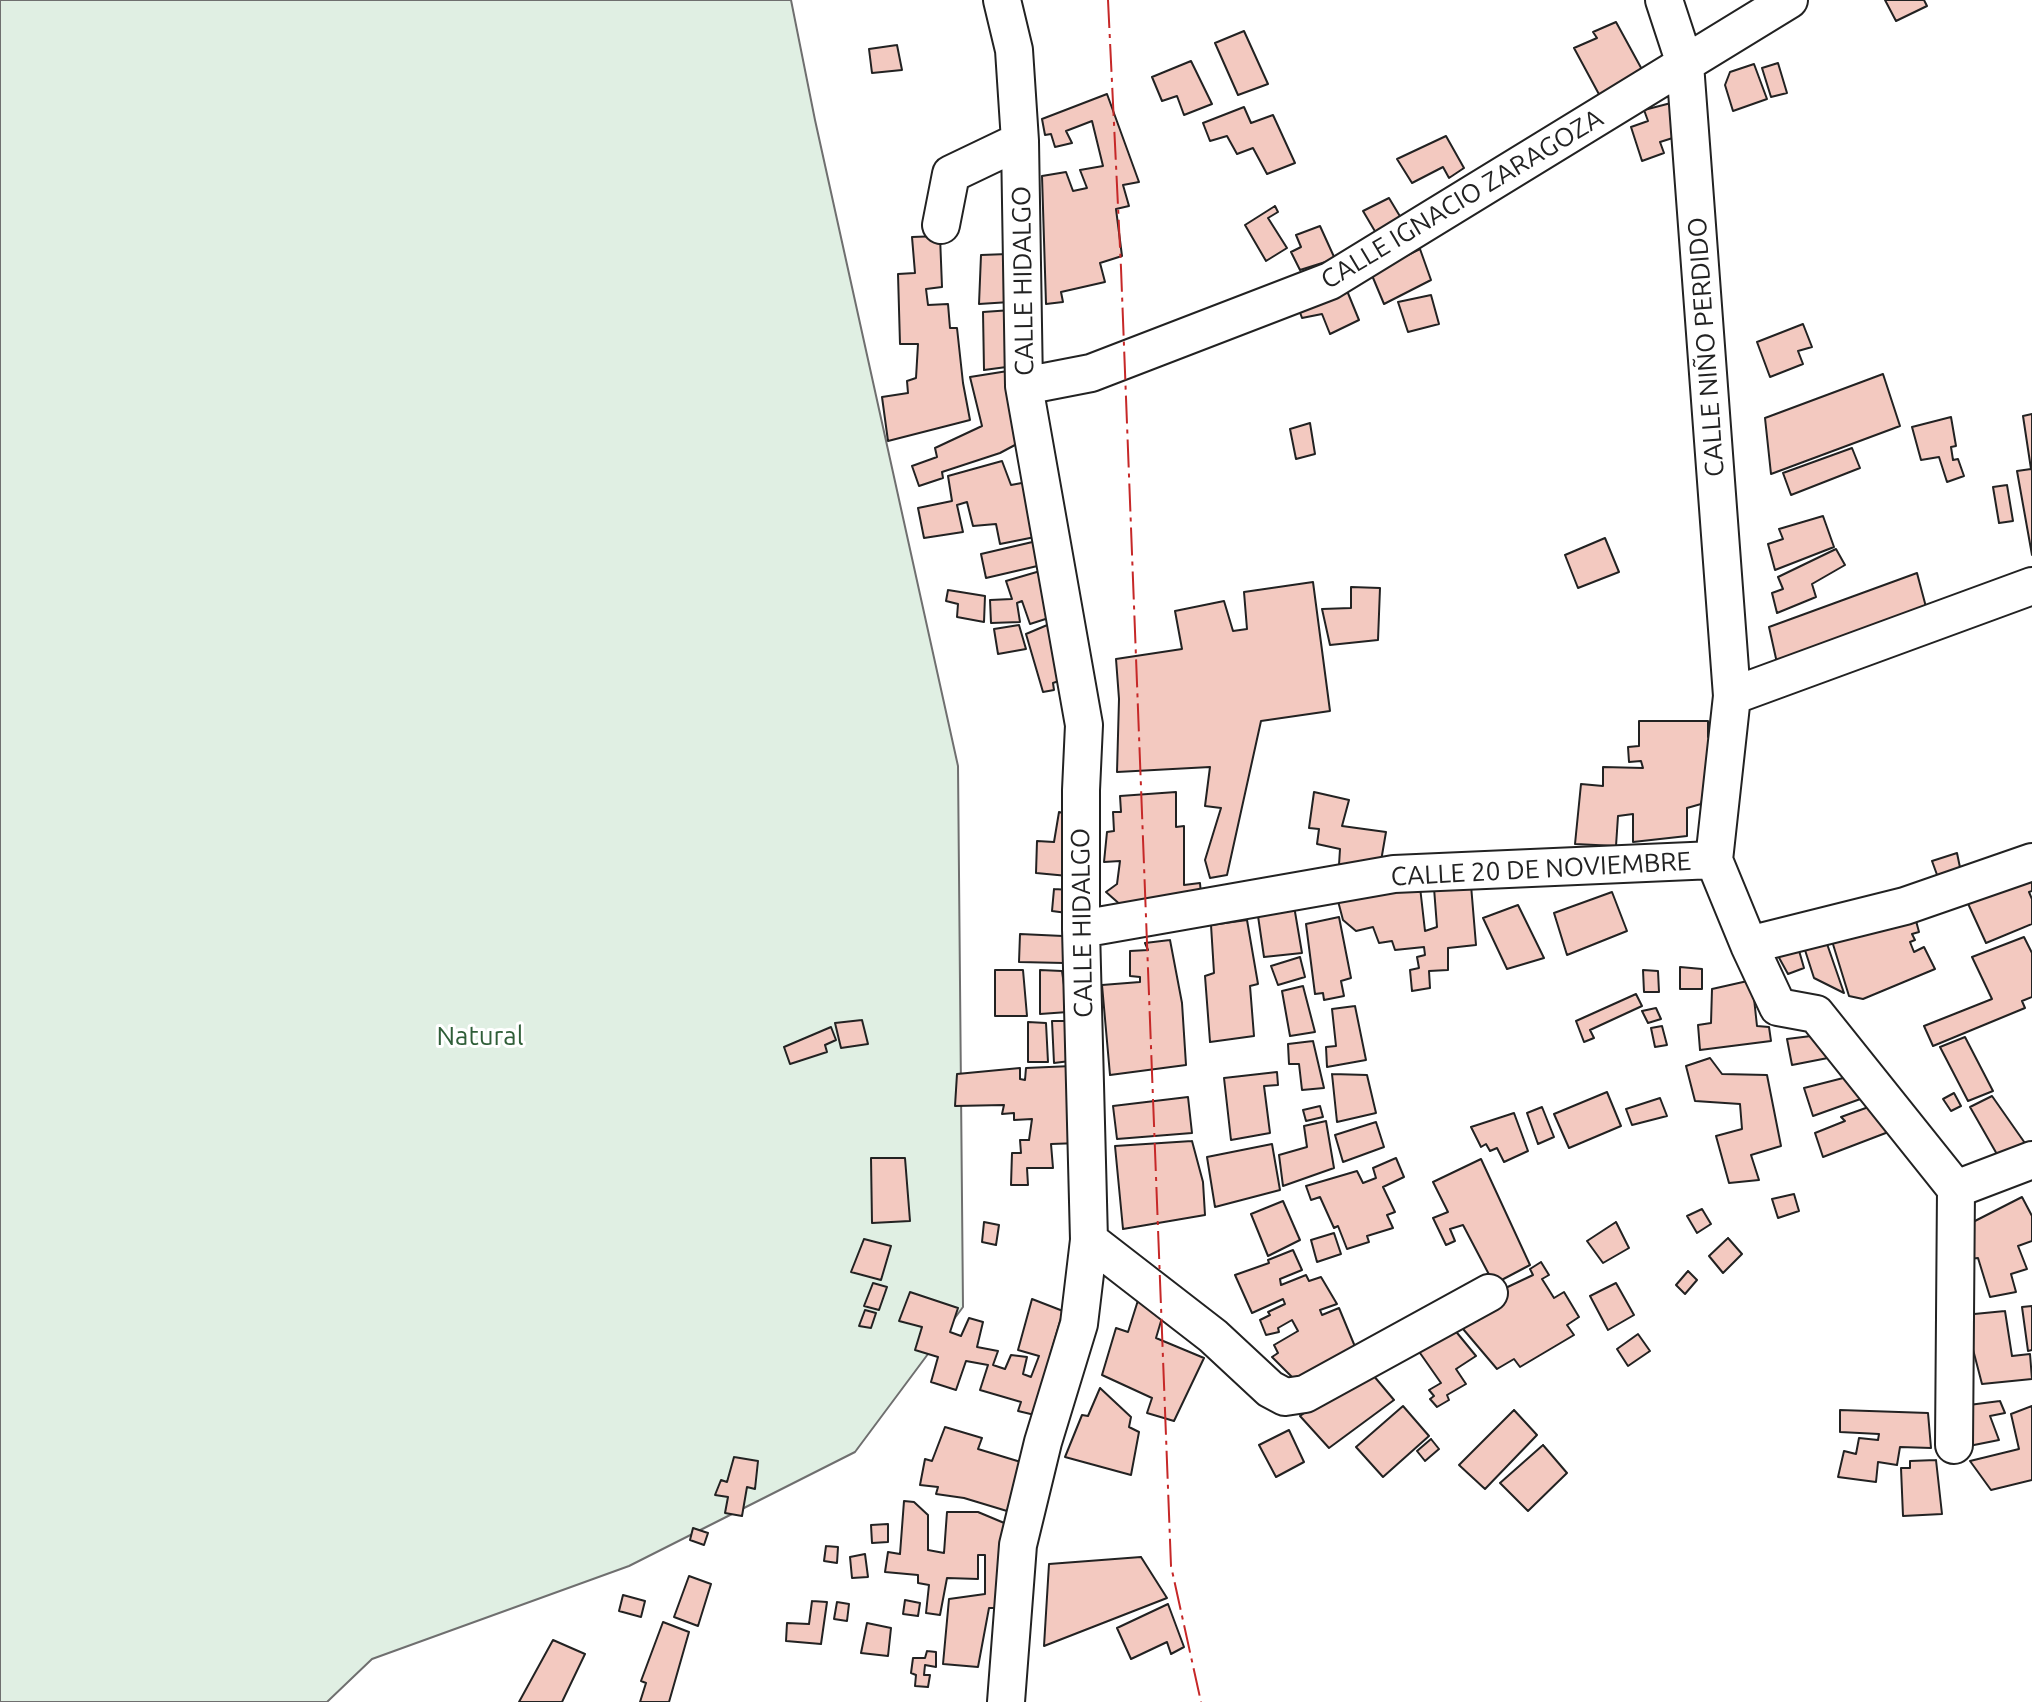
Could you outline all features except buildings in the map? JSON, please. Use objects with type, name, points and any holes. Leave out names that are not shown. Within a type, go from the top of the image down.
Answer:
[{"type":"street","name":"CALLE HIDALGO","points":[[1002,0],[1014,50],[1020,141],[1024,386],[1084,725],[1081,929],[1089,1240],[1079,1324],[1043,1442],[1018,1545],[1006,1702]]},
{"type":"street","name":"CALLE NIÑO PERDIDO","points":[[1664,0],[1685,64],[1732,696]]},
{"type":"street","name":"CALLE IGNACIO ZARAGOZA","points":[[1024,386],[1091,373],[1330,281],[1789,0]]},
{"type":"street","points":[[941,225],[951,174],[1020,141]]},
{"type":"street","points":[[1732,696],[2032,586]]},
{"type":"street","name":"CALLE 20 DE NOVIEMBRE","points":[[1081,929],[1394,874],[1714,860],[1732,696]]},
{"type":"street","points":[[1714,860],[1778,1007],[1816,1014],[1956,1189],[1954,1445]]},
{"type":"street","points":[[1749,945],[1905,906],[2032,862]]},
{"type":"street","points":[[1956,1189],[2032,1160]]},
{"type":"street","points":[[1089,1240],[1213,1336],[1270,1389],[1285,1397],[1305,1394],[1489,1293]]},
{"type":"green space","name":"Natural","points":[[0,0],[791,0],[958,766],[963,1307],[855,1452],[629,1566],[372,1659],[327,1702],[0,1702]]},
{"type":"power","points":[[1108,0],[1171,1566],[1201,1702]]}]
